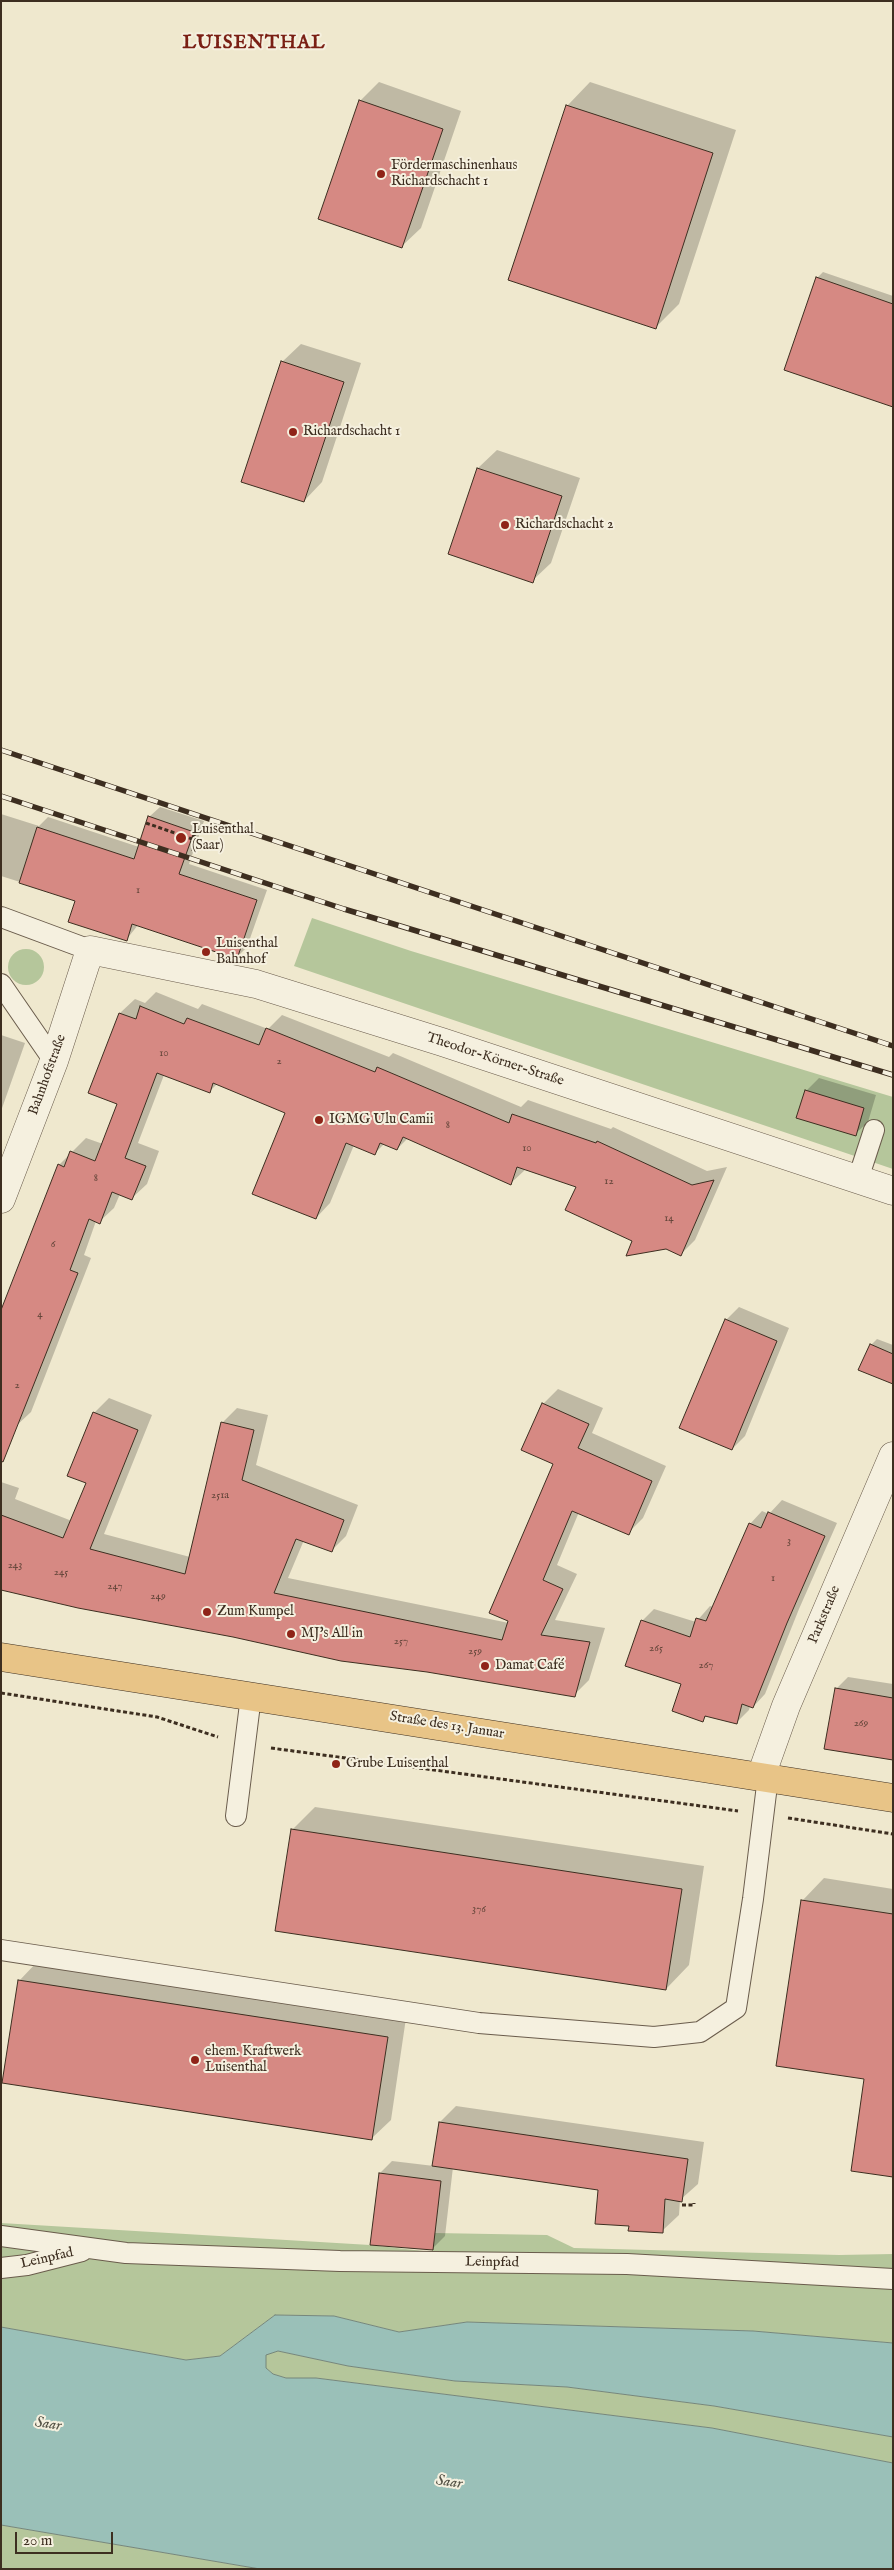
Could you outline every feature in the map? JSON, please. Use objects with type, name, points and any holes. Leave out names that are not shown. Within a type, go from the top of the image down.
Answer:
[{"type":"main road","name":"Straße des 13. Januar","points":[[1,1657],[764,1776],[893,1798]]},
{"type":"street","name":"Bahnhofstraße","points":[[1,1199],[54,1061],[90,950]]},
{"type":"street","name":"Theodor-Körner-Straße","points":[[90,950],[256,984],[442,1042],[893,1191]]},
{"type":"street","name":"Parkstraße","points":[[764,1776],[786,1706],[893,1456]]},
{"type":"lane","points":[[1,916],[90,950]]},
{"type":"lane","points":[[1,984],[54,1061]]},
{"type":"lane","points":[[858,1179],[874,1130]]},
{"type":"lane","points":[[236,1816],[251,1696]]},
{"type":"lane","points":[[1,1950],[479,2023],[654,2037],[700,2032],[736,2008],[764,1814],[764,1776]]},
{"type":"lane","name":"Leinpfad","points":[[1,2236],[126,2253],[340,2261],[627,2264],[893,2280]]},
{"type":"lane","name":"Leinpfad","points":[[1,2268],[27,2265],[92,2248]]},
{"type":"path","points":[[146,823],[192,839]]},
{"type":"path","points":[[193,851],[192,839],[200,828]]},
{"type":"path","points":[[1,1693],[157,1717],[208,1735],[245,1744],[764,1814],[893,1834]]},
{"type":"path","points":[[682,2205],[694,2205],[694,2203]]},
{"type":"green space","points":[[312,918],[411,951],[893,1097],[893,1169],[294,966]]},
{"type":"green space","points":[[26,949],[39,954],[44,967],[39,980],[26,985],[13,980],[8,967],[13,954]]},
{"type":"green space","points":[[1,2223],[370,2245],[432,2252],[432,2234],[435,2233],[547,2235],[574,2248],[839,2255],[893,2254],[893,2343],[753,2331],[467,2322],[399,2332],[334,2316],[275,2315],[220,2356],[186,2360],[1,2327]]},
{"type":"green space","points":[[278,2351],[348,2366],[455,2381],[567,2387],[714,2406],[893,2437],[893,2463],[712,2428],[316,2378],[286,2378],[273,2374],[266,2368],[266,2354]]},
{"type":"green space","points":[[1,2525],[260,2569],[1,2569]]},
{"type":"water","name":"Saar","points":[[275,2315],[334,2316],[399,2332],[467,2322],[753,2331],[893,2343],[893,2437],[714,2406],[567,2387],[455,2381],[348,2366],[278,2351],[266,2355],[266,2368],[273,2374],[286,2378],[316,2378],[712,2428],[893,2463],[893,2569],[260,2569],[1,2525],[1,2327],[186,2360],[220,2356]]},
{"type":"building","name":"Fördermaschinenhaus Richardschacht 1","points":[[359,100],[443,129],[402,248],[318,219]]},
{"type":"building","points":[[566,105],[713,153],[656,329],[508,280]]},
{"type":"building","points":[[816,277],[893,304],[893,407],[784,370]]},
{"type":"building","name":"Richardschacht 1","points":[[281,361],[344,382],[304,502],[241,482]]},
{"type":"building","name":"Richardschacht 2","points":[[477,468],[562,496],[533,583],[448,554]]},
{"type":"building","points":[[148,816],[194,832],[179,874],[257,900],[237,959],[132,924],[127,941],[68,922],[75,901],[19,883],[37,827],[134,859]]},
{"type":"building","points":[[140,1006],[184,1024],[187,1018],[259,1045],[266,1028],[375,1072],[377,1067],[509,1123],[512,1114],[596,1143],[597,1141],[692,1185],[714,1180],[681,1256],[666,1249],[626,1256],[632,1241],[565,1210],[576,1187],[517,1167],[511,1185],[403,1137],[397,1150],[380,1143],[375,1155],[346,1143],[316,1219],[252,1194],[285,1113],[213,1083],[210,1093],[157,1073],[125,1158],[146,1166],[132,1200],[112,1192],[100,1224],[89,1219],[70,1270],[78,1273],[3,1462],[1,1461],[1,1310],[58,1164],[64,1167],[70,1151],[95,1161],[117,1104],[88,1093],[119,1013],[136,1019]]},
{"type":"building","points":[[805,1090],[864,1108],[856,1136],[796,1118]]},
{"type":"building","points":[[725,1319],[777,1341],[732,1450],[679,1428]]},
{"type":"building","points":[[870,1344],[893,1354],[893,1384],[858,1370]]},
{"type":"building","points":[[542,1403],[589,1424],[578,1448],[652,1481],[629,1535],[572,1511],[543,1580],[563,1589],[541,1635],[590,1642],[575,1697],[427,1672],[341,1661],[233,1637],[78,1608],[1,1590],[1,1515],[63,1538],[86,1483],[67,1476],[93,1412],[138,1430],[90,1549],[185,1574],[221,1422],[254,1430],[242,1480],[344,1520],[332,1552],[296,1539],[274,1593],[502,1640],[508,1621],[489,1613],[553,1464],[521,1450]]},
{"type":"building","points":[[768,1512],[825,1536],[753,1708],[742,1704],[737,1724],[705,1716],[703,1722],[672,1711],[681,1684],[625,1666],[641,1620],[690,1637],[696,1618],[706,1621],[749,1523],[761,1528]]},
{"type":"building","points":[[835,1688],[893,1698],[893,1760],[824,1749]]},
{"type":"building","points":[[291,1829],[682,1889],[666,1990],[275,1931]]},
{"type":"building","points":[[801,1900],[893,1914],[893,2177],[851,2171],[864,2079],[776,2066]]},
{"type":"building","name":"ehem. Kraftwerk Luisenthal","points":[[18,1980],[388,2037],[372,2140],[2,2083]]},
{"type":"building","points":[[439,2122],[688,2159],[682,2202],[665,2199],[663,2233],[628,2231],[629,2226],[595,2224],[598,2190],[432,2166]]},
{"type":"building","points":[[379,2173],[441,2181],[433,2250],[370,2245]]},
{"type":"railway","points":[[1,750],[893,1046]]},
{"type":"railway","points":[[1,796],[344,909],[893,1075]]},
{"type":"place","name":"Fördermaschinenhaus Richardschacht 1","points":[[381,174]]},
{"type":"place","name":"Richardschacht 1","points":[[293,432]]},
{"type":"place","name":"Richardschacht 2","points":[[505,525]]},
{"type":"place","name":"Luisenthal (Saar)","points":[[181,838]]},
{"type":"place","name":"Luisenthal Bahnhof","points":[[206,952]]},
{"type":"place","name":"IGMG Ulu Camii","points":[[319,1120]]},
{"type":"place","name":"Zum Kumpel","points":[[207,1612]]},
{"type":"place","name":"MJ's All in","points":[[291,1634]]},
{"type":"place","name":"Damat Café","points":[[485,1666]]},
{"type":"place","name":"Grube Luisenthal","points":[[336,1764]]},
{"type":"place","name":"ehem. Kraftwerk Luisenthal","points":[[195,2060]]},
{"type":"district","name":"LUISENTHAL","points":[[254,44]]}]
